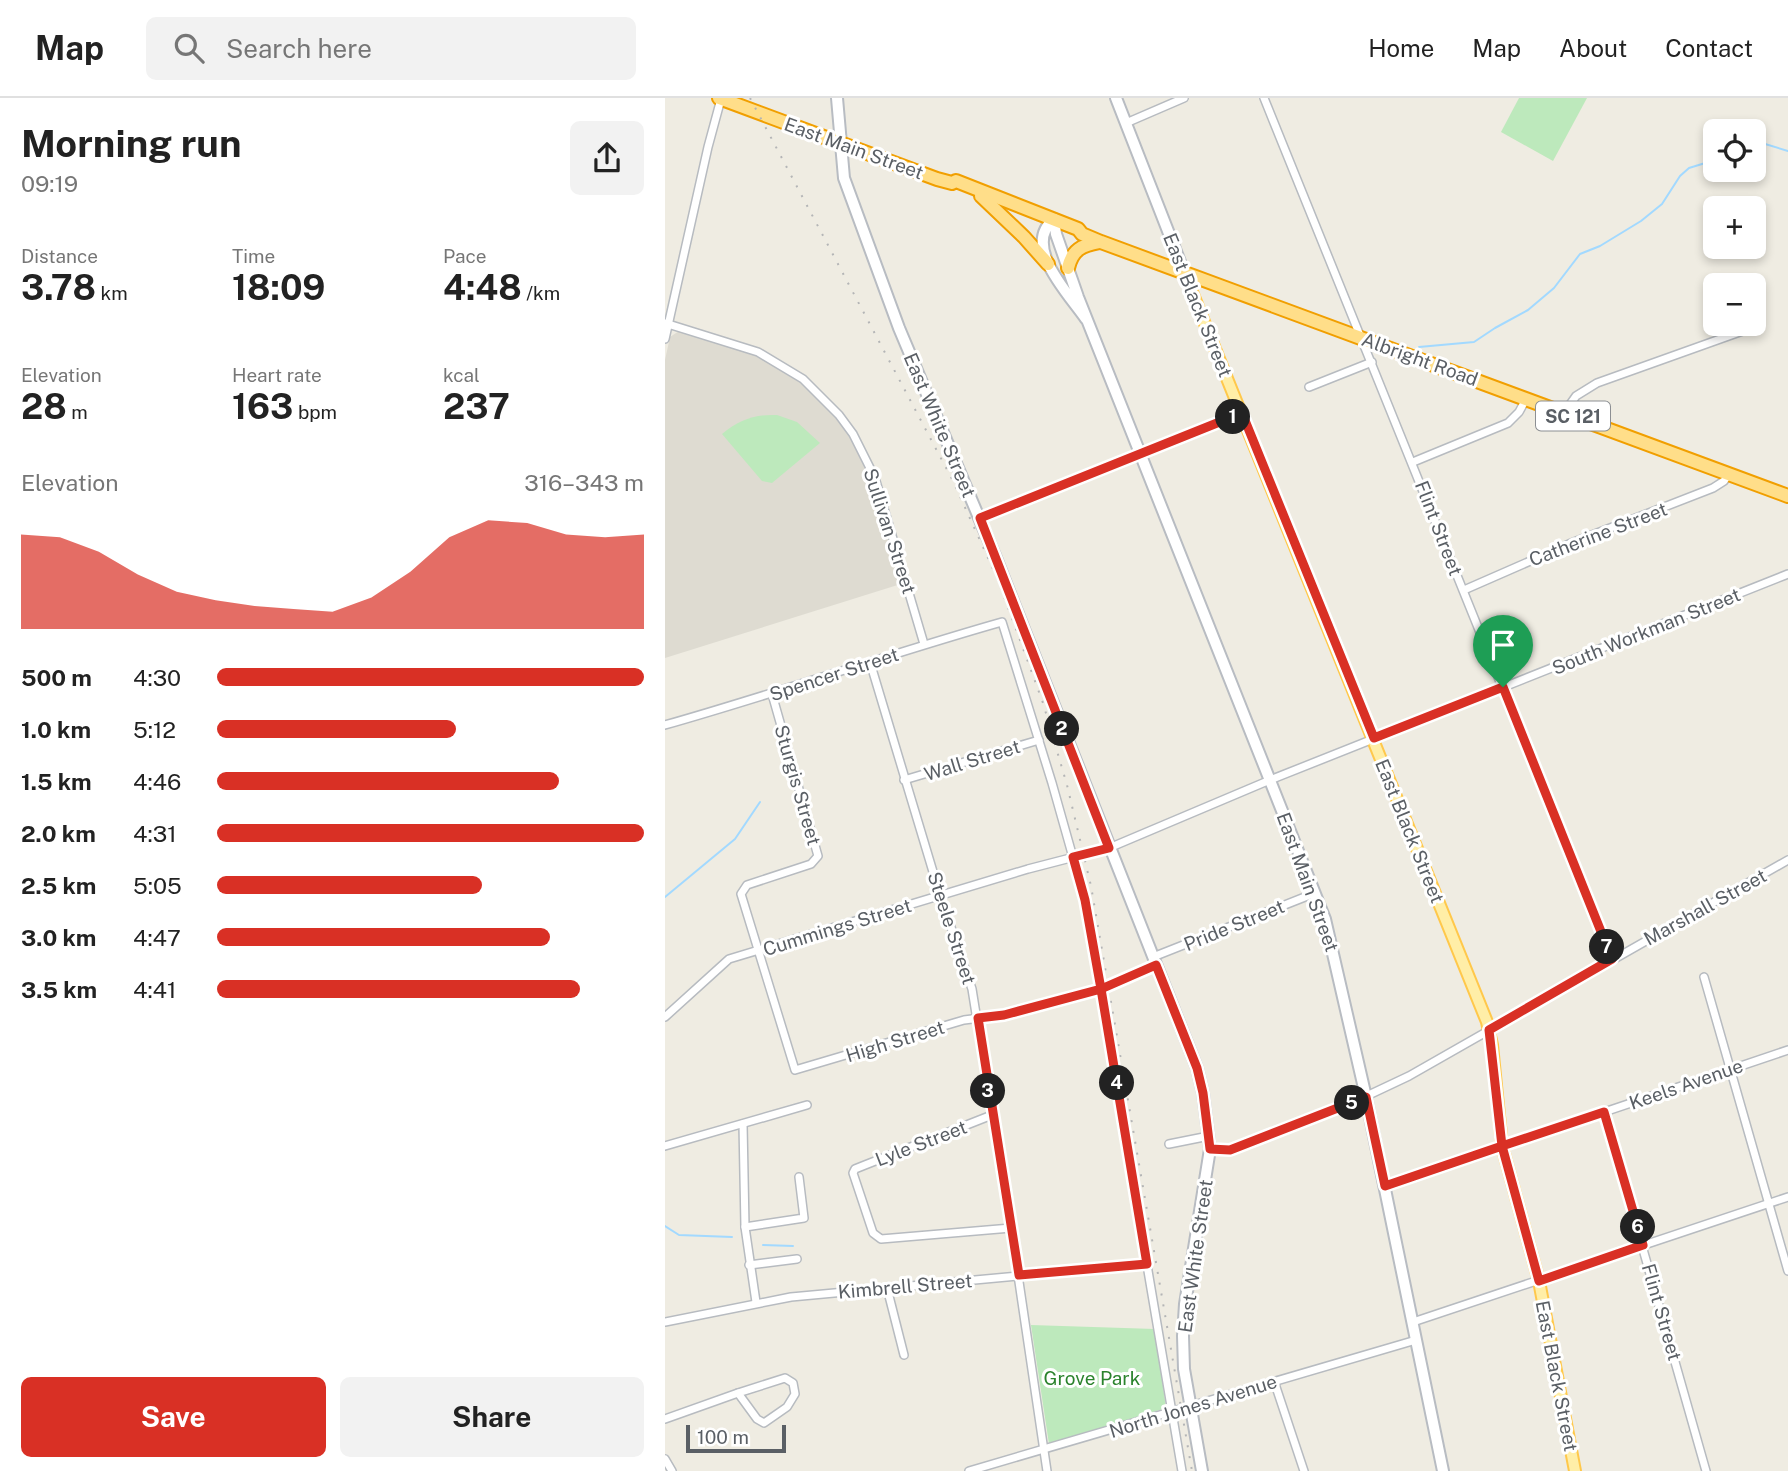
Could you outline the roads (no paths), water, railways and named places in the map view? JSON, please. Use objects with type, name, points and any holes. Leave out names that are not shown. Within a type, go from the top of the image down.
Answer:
[{"type":"highway","name":"East Main Street","points":[[720,98],[1014,207]]},
{"type":"highway","name":"East Main Street","points":[[952,183],[955,181],[964,184],[1053,224]]},
{"type":"highway","points":[[981,197],[1024,237],[1048,264]]},
{"type":"highway","name":"Albright Road","points":[[1053,224],[1078,229],[1082,234],[1101,242],[1788,496]]},
{"type":"highway","points":[[1068,268],[1070,258],[1077,249],[1101,242]]},
{"type":"main road","name":"East Black Street","points":[[1184,272],[1374,738],[1489,1030],[1502,1146],[1539,1281],[1575,1471]]},
{"type":"street","points":[[665,339],[720,98]]},
{"type":"street","name":"East White Street","points":[[837,98],[844,178],[895,316],[980,518],[1197,1068],[1210,1149],[1185,1304],[1183,1336],[1184,1369],[1202,1471]]},
{"type":"street","name":"East Black Street","points":[[1116,98],[1184,272]]},
{"type":"street","points":[[1126,123],[1184,98]]},
{"type":"street","name":"Flint Street","points":[[1264,98],[1373,362],[1612,959]]},
{"type":"street","points":[[1048,264],[1042,244],[1053,224]]},
{"type":"street","name":"East Main Street","points":[[1053,224],[1086,319],[1315,893],[1331,940],[1444,1471]]},
{"type":"street","name":"East Main Street","points":[[1048,264],[1086,319]]},
{"type":"street","name":"Sullivan Street","points":[[667,323],[758,352],[803,379],[839,415],[853,434],[875,478],[924,644]]},
{"type":"street","points":[[1564,413],[1576,396],[1597,383],[1729,336]]},
{"type":"street","points":[[1308,387],[1373,362]]},
{"type":"street","points":[[1413,462],[1508,423],[1519,412],[1526,399]]},
{"type":"street","points":[[980,518],[1242,413]]},
{"type":"street","name":"Catherine Street","points":[[1464,590],[1569,544],[1713,488],[1729,474]]},
{"type":"street","name":"South Workman Street","points":[[1109,848],[1270,779],[1788,574]]},
{"type":"street","name":"Spencer Street","points":[[665,725],[1002,622],[1039,740]]},
{"type":"street","name":"Steele Street","points":[[870,662],[904,780],[972,989],[1019,1275],[1047,1471]]},
{"type":"street","name":"Sturgis Street","points":[[772,694],[818,856],[811,864],[747,885],[742,890],[742,898],[795,1070]]},
{"type":"street","points":[[1039,740],[1085,900],[1182,1471]]},
{"type":"street","name":"Wall Street","points":[[904,780],[1039,740]]},
{"type":"street","name":"Cummings Street","points":[[665,1017],[729,959],[940,895],[1109,848]]},
{"type":"street","name":"Marshall Street","points":[[1210,1149],[1230,1150],[1366,1097],[1409,1076],[1788,860]]},
{"type":"street","name":"Pride Street","points":[[1154,961],[1315,893]]},
{"type":"street","name":"High Street","points":[[795,1070],[964,1020],[1004,1015],[1101,989],[1154,961]]},
{"type":"street","points":[[1704,976],[1788,1271]]},
{"type":"street","name":"Keels Avenue","points":[[1385,1186],[1788,1050]]},
{"type":"street","points":[[665,1146],[807,1105]]},
{"type":"street","name":"Flint Street","points":[[1604,1112],[1706,1471]]},
{"type":"street","name":"Lyle Street","points":[[992,1115],[855,1169],[853,1173],[873,1233],[881,1239],[1011,1228]]},
{"type":"street","points":[[743,1124],[745,1227],[757,1302]]},
{"type":"street","points":[[1168,1144],[1209,1136]]},
{"type":"street","points":[[745,1227],[804,1218],[799,1177]]},
{"type":"street","points":[[1412,1322],[1788,1196]]},
{"type":"street","points":[[749,1265],[797,1259]]},
{"type":"street","name":"Kimbrell Street","points":[[665,1322],[757,1302],[1147,1264]]},
{"type":"street","points":[[887,1288],[904,1355]]},
{"type":"street","name":"North Jones Avenue","points":[[969,1471],[1416,1340]]},
{"type":"street","points":[[665,1419],[774,1380],[785,1378],[793,1384],[795,1394],[787,1407],[764,1423],[757,1419],[738,1393]]},
{"type":"street","points":[[1274,1381],[1304,1471]]},
{"type":"street","points":[[665,1459],[672,1471]]},
{"type":"waterway","points":[[1766,144],[1788,151]]},
{"type":"waterway","points":[[1419,347],[1474,342],[1528,310],[1554,288],[1580,254],[1600,246],[1641,221],[1662,204],[1680,176],[1689,168],[1703,164]]},
{"type":"waterway","points":[[665,897],[735,839],[760,802]]},
{"type":"waterway","points":[[665,1226],[679,1235],[732,1237]]},
{"type":"waterway","points":[[763,1245],[793,1246]]},
{"type":"railway","points":[[750,98],[953,481],[998,580],[1043,703],[1067,785],[1091,886],[1192,1471]]},
{"type":"park label","name":"Grove Park","points":[[1092,1378]]}]
